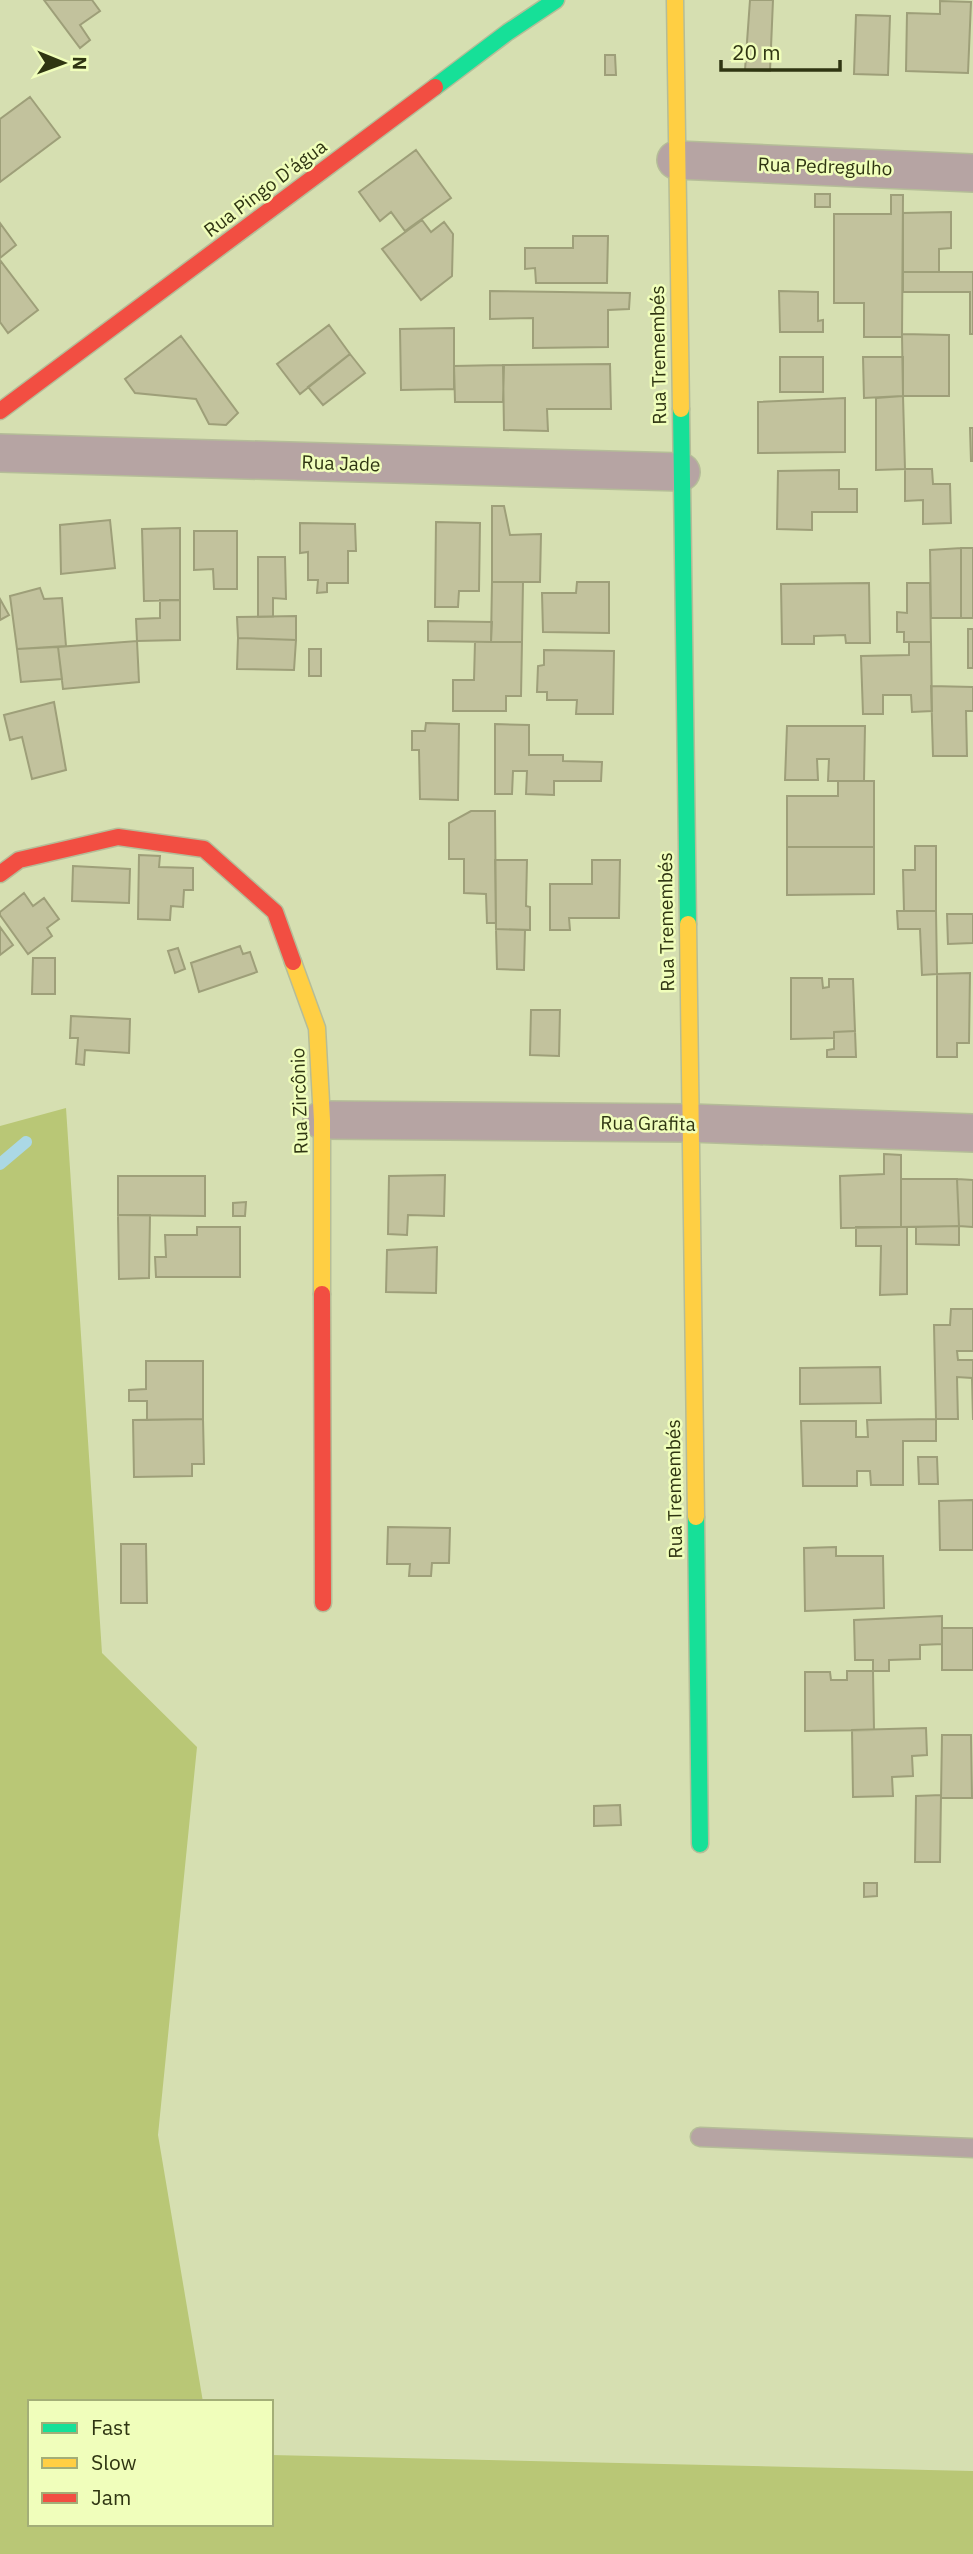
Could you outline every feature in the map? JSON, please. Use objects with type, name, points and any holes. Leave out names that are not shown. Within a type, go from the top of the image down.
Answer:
[{"type":"street","name":"Rua Pingo D'água","points":[[0,411],[508,32],[556,0]]},
{"type":"street","name":"Rua Tremembés","points":[[675,0],[700,1843]]},
{"type":"street","name":"Rua Pedregulho","points":[[676,160],[973,173]]},
{"type":"street","name":"Rua Jade","points":[[0,453],[681,472]]},
{"type":"street","name":"Rua Zircônio","points":[[0,874],[19,860],[118,837],[204,849],[275,912],[317,1028],[322,1120],[323,1602]]},
{"type":"street","name":"Rua Grafita","points":[[322,1120],[690,1123],[973,1133]]},
{"type":"lane","points":[[700,2137],[973,2148]]},
{"type":"green space","points":[[66,1108],[102,1653],[197,1747],[158,2135],[203,2400],[28,2400],[28,2526],[273,2526],[273,2455],[973,2471],[973,2554],[0,2554],[0,1126]]},
{"type":"building","points":[[44,0],[92,0],[100,11],[80,25],[90,40],[80,48]]},
{"type":"building","points":[[750,0],[773,0],[770,71],[745,70]]},
{"type":"building","points":[[940,1],[971,2],[968,73],[906,71],[907,13],[940,14]]},
{"type":"building","points":[[856,15],[890,16],[888,75],[854,74]]},
{"type":"building","points":[[605,55],[615,55],[616,75],[605,75]]},
{"type":"building","points":[[30,97],[60,137],[0,182],[0,119]]},
{"type":"building","points":[[416,150],[451,198],[405,231],[391,212],[380,221],[359,192]]},
{"type":"building","points":[[815,194],[830,194],[830,207],[815,207]]},
{"type":"building","points":[[891,195],[903,195],[902,337],[864,337],[864,303],[834,303],[834,214],[891,214]]},
{"type":"building","points":[[951,212],[951,248],[939,249],[939,272],[903,272],[903,213]]},
{"type":"building","points":[[422,220],[431,232],[444,222],[453,234],[452,276],[421,300],[382,249]]},
{"type":"building","points":[[0,223],[16,245],[0,258]]},
{"type":"building","points":[[573,236],[608,236],[607,283],[536,283],[535,268],[525,269],[525,248],[573,248]]},
{"type":"building","points":[[0,260],[38,310],[8,333],[0,322]]},
{"type":"building","points":[[903,272],[973,272],[973,334],[970,334],[970,292],[903,292]]},
{"type":"building","points":[[490,291],[630,293],[629,309],[608,310],[608,347],[533,348],[533,318],[490,319]]},
{"type":"building","points":[[779,291],[818,292],[818,321],[823,320],[823,332],[780,332]]},
{"type":"building","points":[[329,325],[350,354],[300,394],[277,364]]},
{"type":"building","points":[[454,328],[454,389],[401,390],[400,329]]},
{"type":"building","points":[[902,334],[949,335],[949,396],[903,396]]},
{"type":"building","points":[[181,336],[238,413],[226,425],[209,424],[196,399],[135,393],[125,379]]},
{"type":"building","points":[[350,354],[365,373],[323,405],[308,387]]},
{"type":"building","points":[[780,357],[823,357],[823,392],[780,392]]},
{"type":"building","points":[[863,357],[903,357],[903,396],[864,398]]},
{"type":"building","points":[[610,364],[611,409],[547,409],[548,431],[504,430],[503,365]]},
{"type":"building","points":[[504,365],[503,402],[455,402],[454,366]]},
{"type":"building","points":[[903,396],[905,469],[876,470],[876,398]]},
{"type":"building","points":[[845,398],[845,452],[758,453],[758,402]]},
{"type":"building","points":[[970,428],[973,428],[973,461],[971,461]]},
{"type":"building","points":[[905,469],[932,469],[933,484],[950,484],[951,523],[923,524],[923,500],[905,501]]},
{"type":"building","points":[[839,470],[839,489],[857,489],[857,512],[812,512],[812,530],[777,529],[778,471]]},
{"type":"building","points":[[492,506],[504,506],[510,535],[541,534],[540,582],[492,582]]},
{"type":"building","points":[[110,520],[115,568],[61,574],[60,525]]},
{"type":"building","points":[[436,522],[480,523],[479,591],[459,591],[458,607],[435,607]]},
{"type":"building","points":[[300,523],[355,524],[356,551],[348,551],[348,583],[327,583],[327,592],[317,593],[318,580],[308,580],[308,552],[300,553]]},
{"type":"building","points":[[180,528],[180,600],[144,601],[142,529]]},
{"type":"building","points":[[194,531],[237,531],[237,589],[214,589],[213,569],[194,570]]},
{"type":"building","points":[[961,548],[961,618],[931,618],[930,550]]},
{"type":"building","points":[[961,548],[973,548],[973,618],[961,618]]},
{"type":"building","points":[[258,557],[285,557],[286,599],[273,598],[273,617],[258,617]]},
{"type":"building","points":[[492,582],[523,582],[522,642],[491,642]]},
{"type":"building","points":[[577,582],[609,582],[609,633],[543,632],[542,593],[576,593]]},
{"type":"building","points":[[869,583],[870,643],[846,643],[845,635],[814,636],[814,644],[782,644],[781,584]]},
{"type":"building","points":[[907,583],[930,583],[931,642],[904,642],[904,632],[897,632],[897,612],[907,613]]},
{"type":"building","points":[[40,588],[44,599],[62,598],[66,646],[17,649],[10,596]]},
{"type":"building","points":[[0,599],[9,615],[0,620]]},
{"type":"building","points":[[160,600],[180,600],[180,640],[137,641],[136,619],[160,618]]},
{"type":"building","points":[[296,616],[296,640],[238,638],[237,617]]},
{"type":"building","points":[[428,621],[492,622],[491,642],[428,641]]},
{"type":"building","points":[[968,629],[973,629],[973,668],[968,668]]},
{"type":"building","points":[[238,638],[296,640],[294,670],[237,669]]},
{"type":"building","points":[[137,641],[139,682],[63,689],[58,647]]},
{"type":"building","points":[[475,642],[522,642],[521,696],[506,696],[506,711],[453,711],[453,680],[474,680]]},
{"type":"building","points":[[909,642],[931,642],[932,711],[912,712],[911,695],[883,695],[883,714],[863,714],[861,656],[909,655]]},
{"type":"building","points":[[58,647],[62,679],[21,682],[17,649]]},
{"type":"building","points":[[309,649],[321,649],[321,676],[309,676]]},
{"type":"building","points":[[544,650],[614,651],[613,714],[576,714],[577,700],[547,700],[547,692],[537,692],[538,666],[544,665]]},
{"type":"building","points":[[931,686],[973,687],[973,711],[966,711],[967,756],[933,756]]},
{"type":"building","points":[[54,702],[66,770],[32,779],[22,737],[10,740],[4,715]]},
{"type":"building","points":[[426,723],[459,724],[458,800],[420,799],[419,750],[412,750],[412,731],[425,731]]},
{"type":"building","points":[[495,724],[529,725],[529,755],[563,755],[563,761],[602,762],[601,781],[554,781],[554,795],[526,794],[527,771],[513,771],[512,794],[495,794]]},
{"type":"building","points":[[787,726],[865,726],[864,781],[828,781],[829,759],[817,759],[818,780],[785,780]]},
{"type":"building","points":[[838,781],[874,781],[874,847],[787,847],[787,796],[838,796]]},
{"type":"building","points":[[471,811],[495,811],[496,923],[487,923],[486,894],[464,893],[464,859],[449,859],[449,823]]},
{"type":"building","points":[[915,846],[936,846],[936,911],[904,911],[903,870],[915,870]]},
{"type":"building","points":[[787,847],[874,847],[874,894],[787,895]]},
{"type":"building","points":[[139,855],[160,856],[159,867],[193,868],[193,890],[184,890],[183,907],[171,906],[170,920],[138,919]]},
{"type":"building","points":[[495,860],[527,860],[526,906],[530,907],[530,930],[496,929]]},
{"type":"building","points":[[592,860],[620,860],[619,918],[569,918],[570,930],[550,930],[550,884],[592,884]]},
{"type":"building","points":[[73,866],[130,869],[129,903],[72,901]]},
{"type":"building","points":[[24,893],[33,906],[44,898],[59,919],[47,928],[52,936],[28,954],[0,915],[0,912]]},
{"type":"building","points":[[897,911],[936,911],[937,974],[922,975],[920,929],[898,929]]},
{"type":"building","points":[[947,914],[973,914],[973,943],[948,944]]},
{"type":"building","points":[[0,927],[13,945],[0,955]]},
{"type":"building","points":[[496,929],[525,930],[524,970],[497,969]]},
{"type":"building","points":[[240,946],[243,954],[250,952],[257,972],[199,992],[191,963]]},
{"type":"building","points":[[178,948],[185,969],[175,973],[168,951]]},
{"type":"building","points":[[33,958],[55,958],[55,994],[32,994]]},
{"type":"building","points":[[970,973],[969,1043],[957,1043],[957,1057],[937,1057],[937,974]]},
{"type":"building","points":[[791,978],[822,978],[823,988],[829,987],[829,979],[853,979],[855,1031],[834,1032],[834,1038],[791,1039]]},
{"type":"building","points":[[531,1010],[560,1010],[559,1056],[530,1055]]},
{"type":"building","points":[[71,1016],[130,1019],[129,1053],[85,1050],[84,1065],[76,1064],[78,1038],[70,1038]]},
{"type":"building","points":[[855,1031],[856,1057],[827,1057],[827,1050],[834,1049],[834,1032]]},
{"type":"building","points":[[884,1154],[901,1155],[901,1227],[841,1228],[840,1176],[884,1174]]},
{"type":"building","points":[[445,1175],[444,1216],[408,1215],[407,1235],[388,1234],[389,1176]]},
{"type":"building","points":[[118,1176],[205,1176],[205,1216],[118,1215]]},
{"type":"building","points":[[901,1179],[957,1179],[959,1226],[901,1227]]},
{"type":"building","points":[[957,1179],[973,1180],[973,1227],[959,1226]]},
{"type":"building","points":[[246,1202],[245,1216],[233,1216],[233,1203]]},
{"type":"building","points":[[118,1215],[150,1215],[149,1278],[119,1279]]},
{"type":"building","points":[[959,1226],[959,1245],[916,1244],[916,1227]]},
{"type":"building","points":[[197,1227],[240,1227],[240,1277],[156,1277],[155,1257],[166,1257],[165,1235],[197,1235]]},
{"type":"building","points":[[856,1227],[907,1227],[907,1294],[880,1295],[881,1246],[856,1246]]},
{"type":"building","points":[[437,1247],[436,1293],[386,1292],[387,1250]]},
{"type":"building","points":[[951,1309],[973,1309],[973,1351],[957,1351],[958,1360],[973,1360],[973,1420],[972,1378],[957,1377],[958,1419],[936,1419],[934,1325],[950,1325]]},
{"type":"building","points":[[146,1361],[203,1361],[203,1419],[147,1420],[147,1401],[129,1401],[129,1390],[146,1389]]},
{"type":"building","points":[[880,1367],[881,1403],[800,1404],[800,1368]]},
{"type":"building","points":[[203,1419],[204,1464],[192,1464],[192,1476],[134,1477],[133,1420]]},
{"type":"building","points":[[936,1419],[936,1441],[903,1441],[903,1485],[871,1485],[870,1471],[857,1471],[857,1486],[803,1486],[801,1421],[856,1421],[856,1437],[868,1437],[867,1420]]},
{"type":"building","points":[[918,1457],[937,1457],[938,1484],[919,1484]]},
{"type":"building","points":[[973,1500],[973,1550],[940,1550],[939,1501]]},
{"type":"building","points":[[388,1527],[450,1528],[449,1563],[432,1563],[431,1576],[409,1576],[410,1564],[387,1564]]},
{"type":"building","points":[[121,1544],[146,1544],[147,1603],[121,1603]]},
{"type":"building","points":[[836,1547],[836,1556],[883,1556],[884,1608],[805,1611],[804,1548]]},
{"type":"building","points":[[942,1616],[942,1644],[920,1645],[920,1659],[889,1660],[889,1671],[873,1671],[873,1660],[855,1660],[854,1620]]},
{"type":"building","points":[[942,1628],[973,1628],[973,1670],[942,1670]]},
{"type":"building","points":[[847,1671],[873,1671],[874,1730],[805,1731],[805,1672],[830,1672],[831,1680],[847,1680]]},
{"type":"building","points":[[926,1728],[927,1755],[912,1756],[913,1776],[892,1777],[893,1796],[853,1797],[852,1730]]},
{"type":"building","points":[[942,1735],[971,1735],[972,1798],[941,1798]]},
{"type":"building","points":[[941,1795],[940,1862],[915,1862],[916,1796]]},
{"type":"building","points":[[620,1805],[621,1825],[594,1826],[594,1806]]},
{"type":"building","points":[[864,1883],[877,1883],[877,1896],[864,1897]]},
{"type":"waterway","points":[[0,1164],[26,1142]]},
{"type":"traffic: fast","points":[[435,87],[556,0]]},
{"type":"traffic: fast","points":[[681,409],[688,924]]},
{"type":"traffic: fast","points":[[696,1517],[700,1844]]},
{"type":"traffic: slow","points":[[675,0],[681,409]]},
{"type":"traffic: slow","points":[[688,924],[696,1517]]},
{"type":"traffic: slow","points":[[293,962],[317,1028],[322,1120],[322,1294]]},
{"type":"traffic: jam","points":[[0,411],[435,87]]},
{"type":"traffic: jam","points":[[0,874],[19,860],[118,837],[204,849],[275,912],[293,962]]},
{"type":"traffic: jam","points":[[322,1294],[323,1603]]}]
